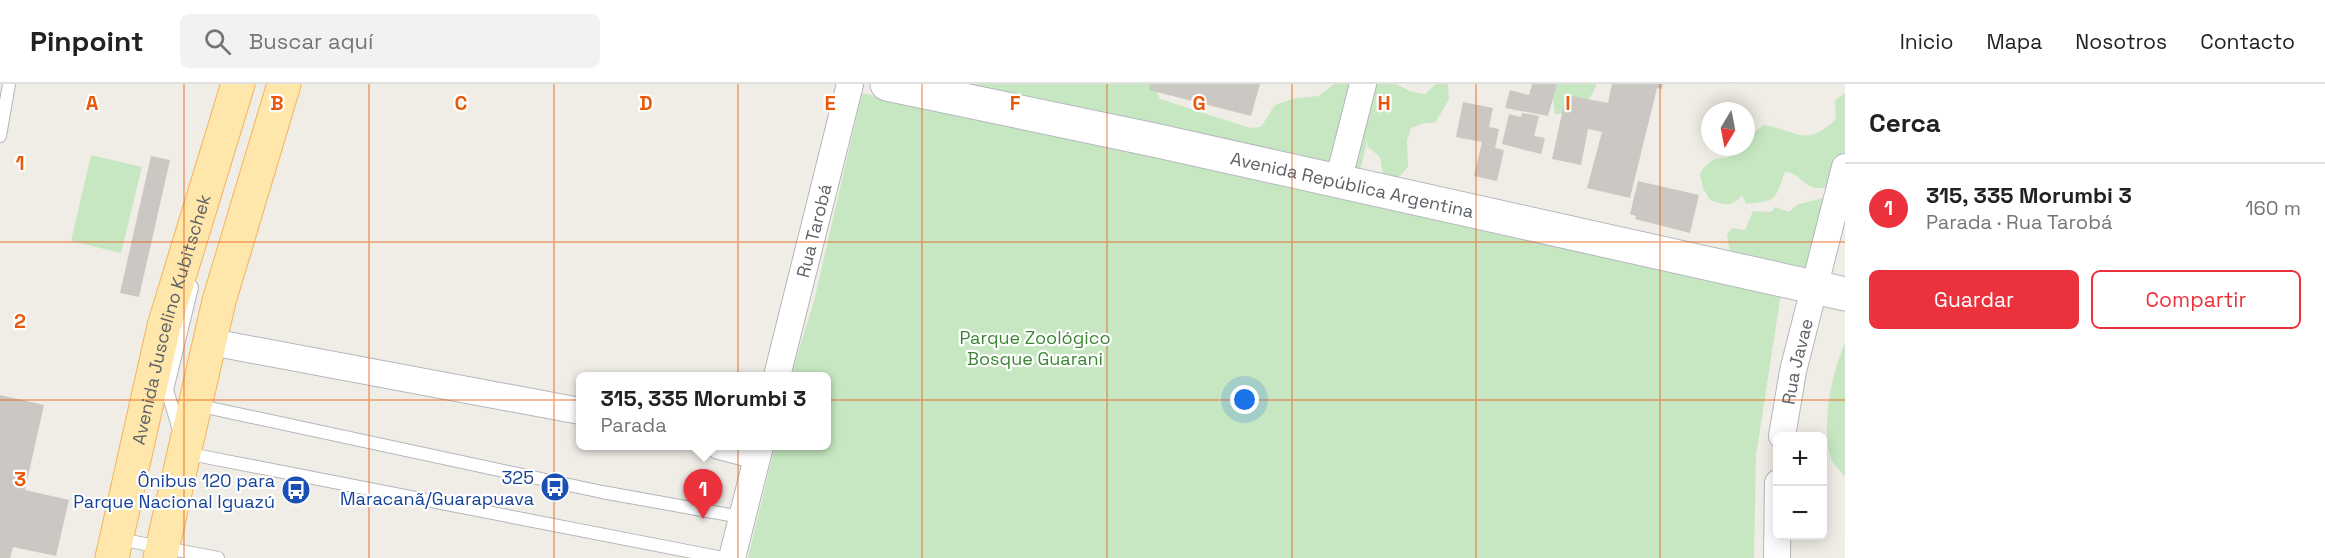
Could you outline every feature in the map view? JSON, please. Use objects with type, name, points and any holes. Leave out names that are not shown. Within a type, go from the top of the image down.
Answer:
[{"type":"main road","name":"Avenida Juscelino Kubitschek","points":[[115,548],[164,326],[238,84]]},
{"type":"main road","points":[[162,553],[185,453],[183,402],[211,342],[233,249],[284,84]]},
{"type":"street","name":"Rua Tarobá","points":[[778,372],[850,84]]},
{"type":"street","name":"Avenida República Argentina","points":[[887,84],[1830,291]]},
{"type":"street","points":[[1338,182],[1362,84]]},
{"type":"street","name":"Rua Javae","points":[[1783,432],[1793,371],[1830,291],[1845,167]]},
{"type":"street","points":[[211,342],[576,410]]},
{"type":"street","points":[[732,558],[759,451]]},
{"type":"street","points":[[1777,558],[1778,486]]},
{"type":"lane","points":[[0,136],[9,84]]},
{"type":"lane","points":[[192,231],[196,269],[167,390],[183,402],[602,492],[741,517]]},
{"type":"lane","points":[[185,453],[723,558]]},
{"type":"lane","points":[[115,548],[218,558]]},
{"type":"green space","name":"Parque Zoológico Bosque Guarani","points":[[944,84],[1153,84],[1160,99],[1250,128],[1261,127],[1275,105],[1296,98],[1319,96],[1334,84],[1396,84],[1412,92],[1425,94],[1436,84],[1448,84],[1449,99],[1435,123],[1424,123],[1411,128],[1407,140],[1408,167],[1399,177],[1383,175],[1380,157],[1368,147],[1367,141],[1362,164],[1353,180],[1781,293],[1756,456],[1754,558],[748,558],[774,450],[831,450],[831,372],[792,372],[814,301],[862,93],[1277,184]]},
{"type":"green space","points":[[1546,84],[1597,84],[1586,103],[1581,107],[1570,113],[1555,114],[1553,99]]},
{"type":"green space","points":[[1845,93],[1845,182],[1816,188],[1785,172],[1776,194],[1764,202],[1746,204],[1742,195],[1731,204],[1710,200],[1703,188],[1700,174],[1708,163],[1729,156],[1755,156],[1755,132],[1764,125],[1802,135],[1817,133],[1836,119],[1835,100]]},
{"type":"green space","points":[[91,155],[142,167],[121,253],[71,241]]},
{"type":"green space","points":[[1826,197],[1806,268],[1732,263],[1727,235],[1732,228],[1745,230],[1753,211],[1771,212],[1775,207],[1789,212],[1797,205]]},
{"type":"green space","points":[[1845,343],[1845,477],[1831,458],[1827,415],[1835,370]]},
{"type":"building","points":[[1150,84],[1260,84],[1251,116],[1149,90]]},
{"type":"building","points":[[1532,84],[1557,84],[1548,116],[1505,108],[1510,90],[1529,95]]},
{"type":"building","points":[[1612,84],[1663,84],[1662,89],[1657,88],[1630,198],[1587,188],[1602,132],[1588,129],[1581,165],[1552,159],[1566,95],[1608,103]]},
{"type":"building","points":[[1463,102],[1493,108],[1489,127],[1499,129],[1495,148],[1504,150],[1497,181],[1474,176],[1482,142],[1456,137]]},
{"type":"building","points":[[1522,113],[1539,116],[1534,136],[1545,138],[1541,154],[1502,144],[1509,114],[1521,117]]},
{"type":"building","points":[[151,156],[170,160],[139,297],[120,293]]},
{"type":"building","points":[[1638,181],[1699,195],[1690,233],[1635,219],[1636,216],[1630,214]]},
{"type":"building","points":[[0,395],[44,405],[25,490],[69,500],[56,556],[13,547],[10,558],[0,558]]},
{"type":"place","name":"325 Maracanã/Guarapuava","points":[[555,487]]},
{"type":"place","name":"Ônibus 120 para Parque Nacional Iguazú","points":[[296,490]]},
{"type":"place","name":"315, 335 Morumbi 3","points":[[703,519]]}]
